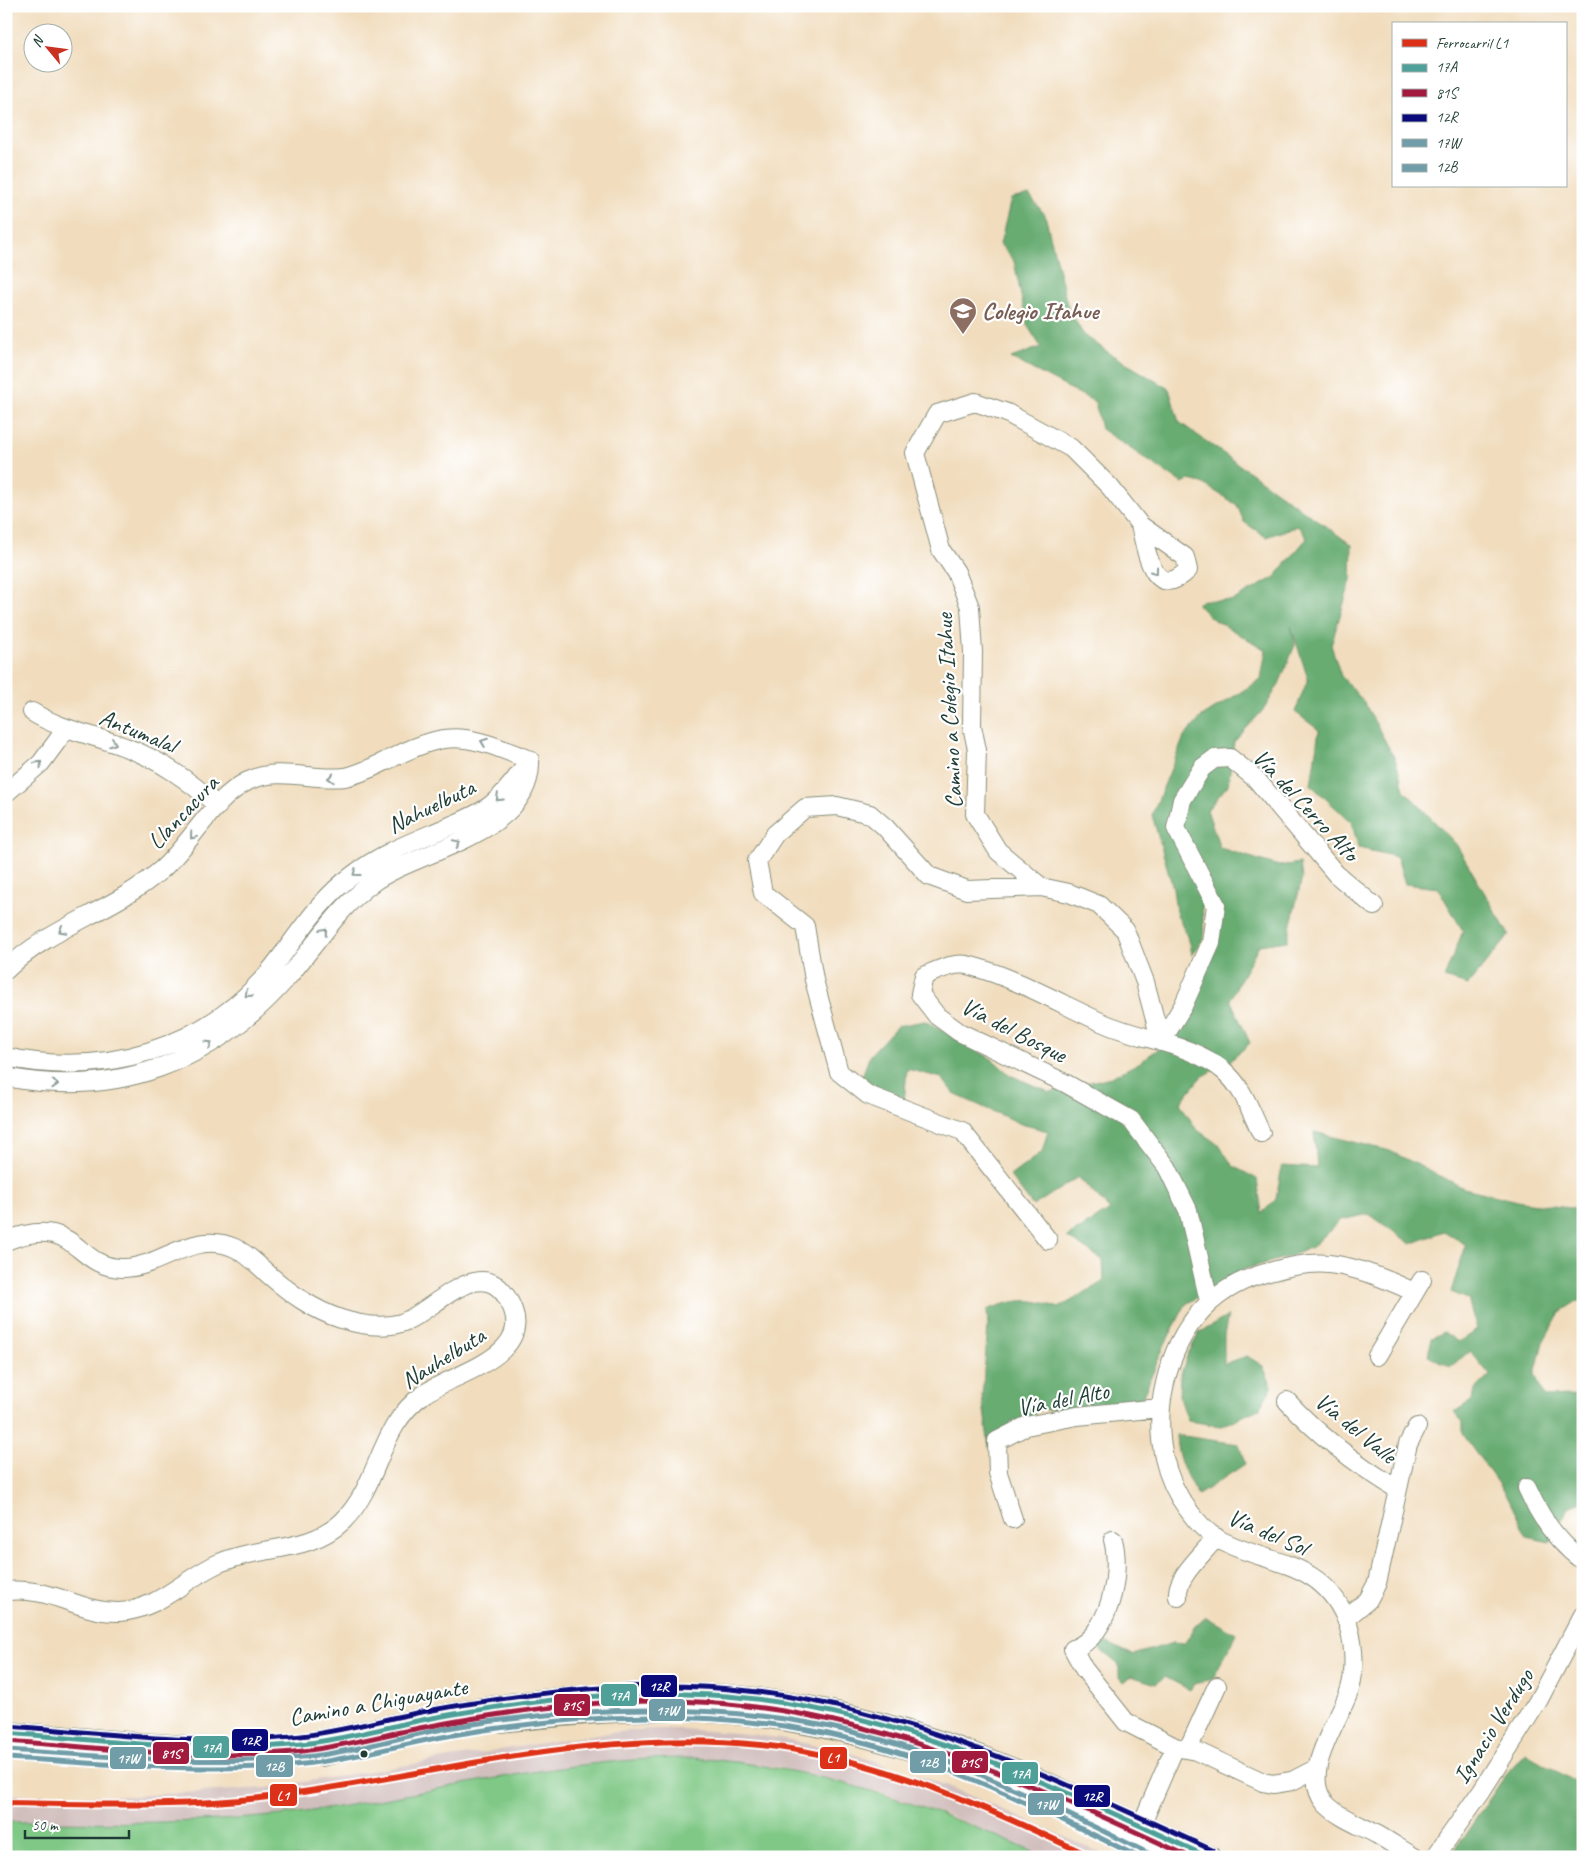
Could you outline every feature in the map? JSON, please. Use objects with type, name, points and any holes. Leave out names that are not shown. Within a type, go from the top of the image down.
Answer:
[{"type":"main road","name":"Camino a Chiguayante","points":[[6,1733],[191,1747],[265,1747],[319,1741],[467,1712],[562,1700],[658,1694],[746,1698],[824,1709],[934,1738],[992,1759],[1210,1857]]},
{"type":"main road","name":"Camino a Chiguayante","points":[[6,1750],[144,1759],[269,1759],[336,1752],[431,1731],[492,1722],[626,1710],[725,1712],[818,1724],[905,1746],[1019,1790],[1157,1857]]},
{"type":"street","name":"Camino a Colegio Itahue","points":[[1040,887],[998,851],[975,814],[976,750],[972,726],[973,652],[970,607],[956,572],[941,550],[915,454],[936,414],[975,402],[1007,414],[1071,448],[1110,487],[1140,525]]},
{"type":"street","name":"Antumalal","points":[[32,712],[66,729],[126,747],[161,763],[186,779],[218,806]]},
{"type":"street","points":[[6,794],[41,763],[66,729]]},
{"type":"street","name":"Llancacura","points":[[6,970],[37,944],[116,902],[143,884],[178,853],[218,806],[241,786],[256,778],[281,774],[323,778],[347,777],[430,741],[448,737],[476,739],[530,760]]},
{"type":"street","name":"Vía del Cerro Alto","points":[[1161,1042],[1183,1006],[1211,942],[1216,904],[1176,828],[1182,800],[1202,768],[1214,759],[1230,758],[1256,779],[1336,874],[1374,906]]},
{"type":"street","name":"Nahuelbuta","points":[[6,1058],[68,1065],[94,1064],[129,1058],[174,1043],[226,1012],[261,981],[323,902],[351,876],[378,858],[471,817],[489,807],[510,786],[530,760]]},
{"type":"street","name":"Nahuelbuta","points":[[6,1077],[70,1084],[99,1082],[135,1076],[192,1054],[231,1030],[251,1014],[287,978],[337,915],[373,882],[402,866],[466,839],[505,814],[523,789],[530,768],[530,760]]},
{"type":"street","points":[[1048,1240],[962,1131],[868,1095],[839,1072],[814,980],[805,926],[763,893],[757,861],[775,834],[806,808],[837,806],[870,814],[885,827],[929,876],[967,890],[1040,887],[1069,893],[1098,905],[1125,930],[1144,982],[1161,1042],[1198,1055],[1224,1071],[1240,1088],[1261,1133]]},
{"type":"street","name":"Vía del Bosque","points":[[1161,1042],[1102,1023],[1054,999],[970,965],[947,966],[924,976],[920,994],[937,1016],[952,1027],[1065,1083],[1130,1120],[1168,1167],[1188,1210],[1209,1301]]},
{"type":"street","points":[[129,1058],[135,1076]]},
{"type":"street","name":"Nauhelbuta","points":[[6,1241],[33,1233],[54,1233],[68,1239],[97,1261],[122,1268],[140,1265],[196,1244],[225,1244],[244,1253],[283,1287],[311,1307],[351,1322],[377,1326],[396,1324],[413,1318],[456,1288],[470,1283],[484,1283],[495,1287],[506,1296],[512,1309],[514,1324],[510,1341],[500,1354],[431,1389],[404,1412],[390,1431],[369,1482],[357,1504],[340,1524],[319,1538],[296,1545],[249,1553],[221,1562],[198,1574],[153,1603],[128,1611],[116,1612],[91,1608],[43,1592],[6,1591]]},
{"type":"street","name":"Vía del Sol","points":[[1377,1356],[1418,1286],[1332,1264],[1313,1264],[1260,1274],[1228,1288],[1209,1301],[1196,1315],[1176,1351],[1166,1378],[1160,1408],[1162,1450],[1172,1483],[1196,1520],[1216,1537],[1234,1546],[1280,1560],[1303,1571],[1324,1588],[1346,1618],[1353,1657],[1350,1687],[1317,1768],[1317,1787],[1327,1805],[1343,1817],[1414,1857]]},
{"type":"street","name":"Vía del Valle","points":[[1288,1401],[1316,1432],[1334,1447],[1397,1489]]},
{"type":"street","name":"Vía del Alto","points":[[1013,1519],[998,1473],[997,1441],[1026,1426],[1077,1416],[1160,1408]]},
{"type":"street","name":"Vía del Valle","points":[[1346,1618],[1368,1600],[1377,1583],[1408,1444],[1417,1427]]},
{"type":"street","points":[[1527,1488],[1552,1532],[1562,1544],[1583,1561]]},
{"type":"street","points":[[1178,1597],[1177,1590],[1181,1579],[1216,1537]]},
{"type":"street","points":[[1114,1540],[1118,1563],[1115,1585],[1111,1596],[1092,1638],[1085,1644],[1072,1649],[1084,1669],[1126,1722],[1181,1748],[1273,1784],[1292,1781],[1317,1768]]},
{"type":"street","name":"Ignacio Verdugo","points":[[1435,1857],[1482,1790],[1538,1701],[1583,1615]]},
{"type":"street","points":[[1141,1826],[1181,1748],[1217,1686]]},
{"type":"shaded area","points":[[650,1729],[682,1729],[750,1734],[786,1739],[853,1754],[948,1786],[1110,1857],[1044,1857],[955,1818],[880,1792],[777,1767],[693,1758],[641,1759],[588,1764],[319,1810],[254,1818],[176,1823],[6,1822],[6,1795],[131,1796],[267,1788],[597,1734]]},
{"type":"green space","points":[[1029,195],[1045,215],[1068,308],[1083,334],[1109,353],[1169,389],[1179,422],[1352,545],[1351,580],[1331,645],[1341,676],[1364,702],[1396,761],[1404,790],[1456,844],[1509,935],[1468,985],[1444,978],[1463,931],[1438,888],[1405,884],[1397,857],[1359,848],[1351,822],[1311,785],[1319,730],[1295,712],[1308,679],[1291,626],[1295,645],[1279,684],[1264,709],[1234,742],[1228,785],[1207,810],[1220,848],[1279,866],[1300,863],[1302,878],[1287,941],[1259,945],[1230,999],[1250,1043],[1229,1062],[1200,1078],[1180,1103],[1196,1129],[1219,1145],[1233,1166],[1257,1179],[1262,1213],[1276,1199],[1282,1166],[1317,1168],[1314,1132],[1390,1151],[1464,1188],[1522,1202],[1569,1208],[1583,1207],[1583,1301],[1577,1301],[1560,1312],[1543,1342],[1535,1374],[1544,1397],[1572,1396],[1583,1392],[1583,1502],[1570,1506],[1550,1542],[1527,1537],[1508,1498],[1463,1434],[1463,1422],[1454,1412],[1473,1400],[1475,1390],[1490,1375],[1470,1351],[1450,1367],[1428,1355],[1432,1338],[1444,1332],[1458,1342],[1477,1330],[1468,1299],[1451,1292],[1466,1245],[1444,1231],[1411,1244],[1369,1214],[1341,1220],[1312,1247],[1288,1257],[1245,1269],[1186,1304],[1165,1344],[1140,1403],[1039,1410],[1015,1430],[1005,1449],[989,1447],[982,1396],[988,1327],[987,1310],[1023,1301],[1039,1302],[1059,1308],[1104,1281],[1103,1260],[1067,1237],[1110,1210],[1078,1177],[1033,1206],[1010,1176],[1042,1152],[1048,1131],[1021,1124],[954,1094],[942,1078],[907,1069],[903,1114],[861,1079],[870,1055],[897,1026],[925,1021],[992,1059],[1010,1075],[1049,1092],[1111,1077],[1139,1063],[1166,1043],[1189,1015],[1194,990],[1208,962],[1208,876],[1202,902],[1204,938],[1192,956],[1190,943],[1176,912],[1173,888],[1152,815],[1184,737],[1202,717],[1261,679],[1266,650],[1210,617],[1197,604],[1203,600],[1232,601],[1275,577],[1307,538],[1298,526],[1266,537],[1244,522],[1237,505],[1202,483],[1189,480],[1182,483],[1101,429],[1095,402],[1011,358],[1041,347],[1027,325],[1014,261],[1000,244],[1011,199]]},
{"type":"green space","points":[[1228,1316],[1224,1335],[1224,1364],[1247,1356],[1263,1366],[1272,1387],[1259,1409],[1221,1426],[1188,1421],[1179,1395],[1180,1377],[1187,1356],[1199,1333]]},
{"type":"green space","points":[[1176,1435],[1239,1444],[1245,1464],[1198,1495],[1189,1481],[1183,1466],[1178,1452]]},
{"type":"green space","points":[[1206,1617],[1236,1634],[1213,1679],[1194,1684],[1190,1690],[1165,1677],[1156,1684],[1131,1676],[1123,1682],[1119,1678],[1119,1665],[1093,1644],[1095,1637],[1133,1655],[1173,1643],[1184,1644],[1196,1626]]},
{"type":"green space","points":[[1525,1753],[1583,1786],[1583,1857],[1450,1857],[1507,1773]]},
{"type":"green space","points":[[693,1758],[739,1762],[784,1770],[829,1779],[873,1791],[959,1821],[1044,1857],[6,1857],[6,1822],[163,1822],[241,1819],[319,1810],[552,1769],[646,1759]]},
{"type":"rail line","name":"L1","points":[[6,1803],[137,1805],[203,1803],[268,1797],[330,1788],[514,1756],[575,1748],[699,1741],[761,1745],[805,1751],[889,1773],[972,1803],[1092,1857]]},
{"type":"transit line","name":"12R","points":[[7,1726],[149,1737],[256,1740],[309,1735],[467,1704],[587,1689],[668,1686],[709,1687],[749,1691],[810,1700],[870,1714],[929,1732],[1044,1775],[1212,1850]]},
{"type":"transit line","name":"17A","points":[[6,1733],[148,1745],[255,1747],[309,1743],[471,1711],[549,1700],[628,1694],[708,1695],[747,1698],[808,1707],[926,1738],[984,1759],[1097,1806],[1208,1857]]},
{"type":"transit line","name":"81S","points":[[6,1741],[185,1754],[221,1755],[293,1752],[505,1713],[545,1708],[626,1702],[707,1702],[806,1715],[863,1728],[919,1744],[1029,1785],[1190,1857]]},
{"type":"transit line","name":"17W","points":[[6,1750],[154,1759],[266,1760],[323,1755],[440,1729],[500,1720],[582,1712],[663,1710],[745,1714],[836,1728],[931,1756],[1021,1792],[1156,1857]]},
{"type":"transit line","name":"12B","points":[[6,1758],[155,1767],[267,1767],[323,1762],[440,1737],[540,1723],[662,1717],[744,1721],[832,1735],[879,1746],[923,1761],[967,1777],[1053,1815],[1139,1857]]},
{"type":"place","name":"Colegio Itahue","points":[[963,335]]}]
